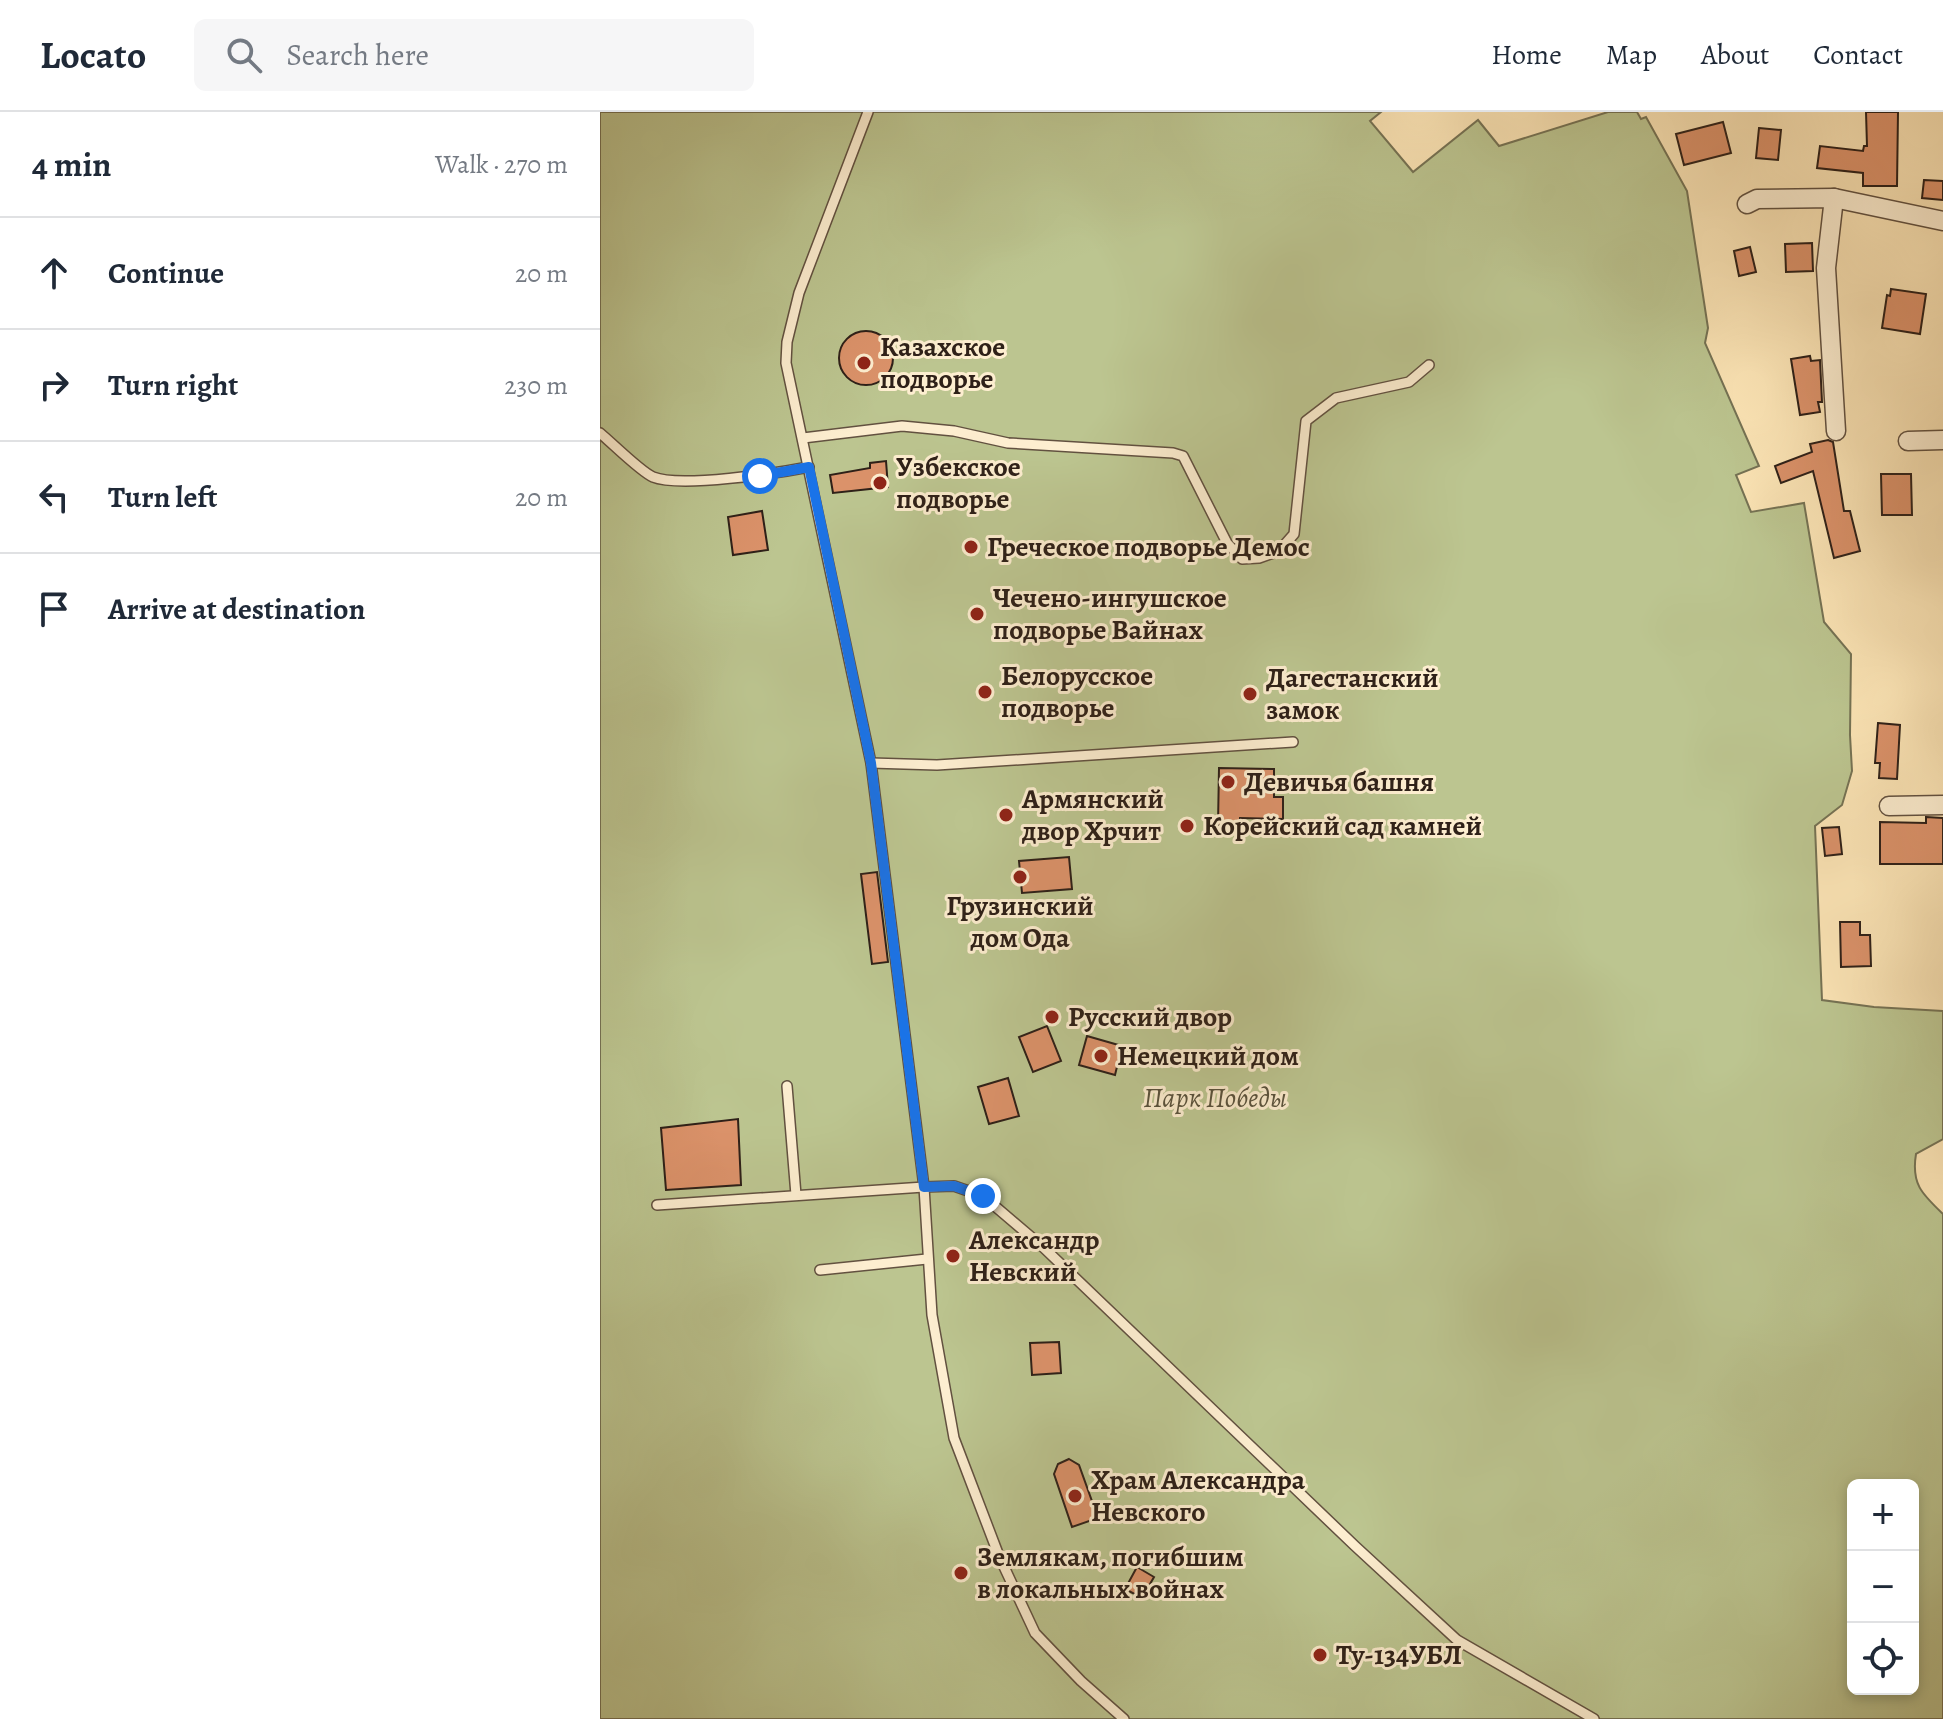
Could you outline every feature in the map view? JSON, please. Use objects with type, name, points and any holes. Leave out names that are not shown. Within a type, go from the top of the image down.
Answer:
[{"type":"street","points":[[1834,198],[1826,268],[1836,431]]},
{"type":"street","points":[[1747,204],[1757,199],[1834,198],[1943,221]]},
{"type":"street","points":[[1908,441],[1943,440]]},
{"type":"street","points":[[1889,806],[1943,805]]},
{"type":"lane","points":[[868,112],[799,293],[787,342],[786,363],[871,763],[924,1187],[932,1315],[954,1438],[999,1556],[1035,1633],[1081,1681],[1124,1719]]},
{"type":"lane","points":[[803,438],[902,426],[954,431],[1008,443],[1173,453],[1183,456],[1227,543],[1242,559],[1259,558],[1279,551],[1294,534],[1306,421],[1336,398],[1409,382],[1429,365]]},
{"type":"lane","points":[[600,433],[652,477],[677,480],[760,476],[809,467]]},
{"type":"lane","points":[[871,763],[937,765],[1293,742]]},
{"type":"lane","points":[[787,1086],[796,1195]]},
{"type":"lane","points":[[657,1205],[954,1186],[983,1196],[1044,1248],[1457,1640],[1594,1719]]},
{"type":"lane","points":[[820,1270],[927,1259]]},
{"type":"green space","name":"Парк Победы","points":[[600,112],[1381,112],[1370,121],[1413,172],[1478,120],[1499,146],[1608,112],[1637,112],[1641,119],[1646,117],[1687,191],[1708,328],[1705,343],[1759,466],[1736,475],[1751,512],[1804,503],[1824,622],[1851,654],[1852,771],[1842,805],[1815,826],[1822,1000],[1943,1011],[1943,1139],[1916,1154],[1915,1173],[1920,1188],[1943,1214],[1943,1719],[600,1719]]},
{"type":"building","points":[[1866,112],[1898,112],[1897,186],[1863,186],[1863,173],[1817,168],[1820,146],[1863,151],[1867,146]]},
{"type":"building","points":[[1723,122],[1731,153],[1684,165],[1676,134]]},
{"type":"building","points":[[1759,128],[1781,130],[1778,160],[1756,158]]},
{"type":"building","points":[[1924,180],[1943,181],[1943,200],[1922,198]]},
{"type":"building","points":[[1812,243],[1813,271],[1786,272],[1785,244]]},
{"type":"building","points":[[1750,247],[1756,272],[1739,276],[1734,251]]},
{"type":"building","points":[[1891,289],[1926,294],[1920,334],[1882,328],[1887,295],[1890,296]]},
{"type":"building","points":[[866,331],[885,339],[893,358],[885,377],[866,385],[847,377],[839,358],[847,339]]},
{"type":"building","points":[[1810,356],[1811,361],[1820,360],[1822,402],[1818,402],[1820,412],[1800,415],[1791,359]]},
{"type":"building","points":[[1828,440],[1833,442],[1844,511],[1850,511],[1860,551],[1834,558],[1813,471],[1781,483],[1775,466],[1812,452],[1810,444]]},
{"type":"building","points":[[886,461],[888,487],[833,493],[830,475],[870,468],[870,463]]},
{"type":"building","points":[[1881,474],[1911,474],[1912,515],[1882,515]]},
{"type":"building","points":[[762,511],[768,550],[733,555],[728,517]]},
{"type":"building","points":[[1878,723],[1900,725],[1897,779],[1879,778],[1880,763],[1875,763]]},
{"type":"building","name":"Девичья башня","points":[[1219,768],[1274,769],[1274,797],[1283,797],[1283,819],[1240,818],[1240,826],[1218,825]]},
{"type":"building","points":[[1926,817],[1943,818],[1943,864],[1880,864],[1880,822],[1926,823]]},
{"type":"building","points":[[1839,827],[1842,854],[1825,856],[1822,828]]},
{"type":"building","points":[[1069,857],[1072,889],[1022,893],[1019,861]]},
{"type":"building","points":[[877,872],[888,962],[872,964],[861,874]]},
{"type":"building","points":[[1840,922],[1860,922],[1860,935],[1870,935],[1871,966],[1841,967]]},
{"type":"building","points":[[1047,1026],[1061,1061],[1033,1072],[1019,1037]]},
{"type":"building","name":"Немецкий дом","points":[[1087,1036],[1122,1046],[1115,1075],[1079,1065]]},
{"type":"building","points":[[1008,1078],[1019,1116],[989,1124],[978,1087]]},
{"type":"building","points":[[738,1119],[741,1185],[666,1190],[661,1128]]},
{"type":"building","points":[[1059,1342],[1061,1373],[1032,1375],[1030,1343]]},
{"type":"building","name":"Храм Александра Невского","points":[[1069,1459],[1079,1465],[1098,1518],[1072,1527],[1054,1474],[1058,1464]]},
{"type":"building","points":[[1137,1567],[1154,1577],[1142,1598],[1125,1589]]},
{"type":"place","name":"Казахское подворье","points":[[864,363]]},
{"type":"place","name":"Узбекское подворье","points":[[880,483]]},
{"type":"place","name":"Греческое подворье Демос","points":[[971,547]]},
{"type":"place","name":"Чечено-ингушское подворье Вайнах","points":[[977,614]]},
{"type":"place","name":"Белорусское подворье","points":[[985,692]]},
{"type":"place","name":"Дагестанский замок","points":[[1250,694]]},
{"type":"place","name":"Девичья башня","points":[[1228,782]]},
{"type":"place","name":"Армянский двор Хрчит","points":[[1006,815]]},
{"type":"place","name":"Корейский сад камней","points":[[1187,826]]},
{"type":"place","name":"Грузинский дом Ода","points":[[1020,877]]},
{"type":"place","name":"Русский двор","points":[[1052,1017]]},
{"type":"place","name":"Немецкий дом","points":[[1101,1056]]},
{"type":"place","name":"Александр Невский","points":[[953,1256]]},
{"type":"place","name":"Храм Александра Невского","points":[[1075,1496]]},
{"type":"place","name":"Землякам, погибшим в локальных войнах","points":[[961,1573]]},
{"type":"place","name":"Ту-134УБЛ","points":[[1320,1655]]},
{"type":"route","points":[[760,476],[809,467],[871,763],[924,1187],[954,1186],[983,1196]]}]
